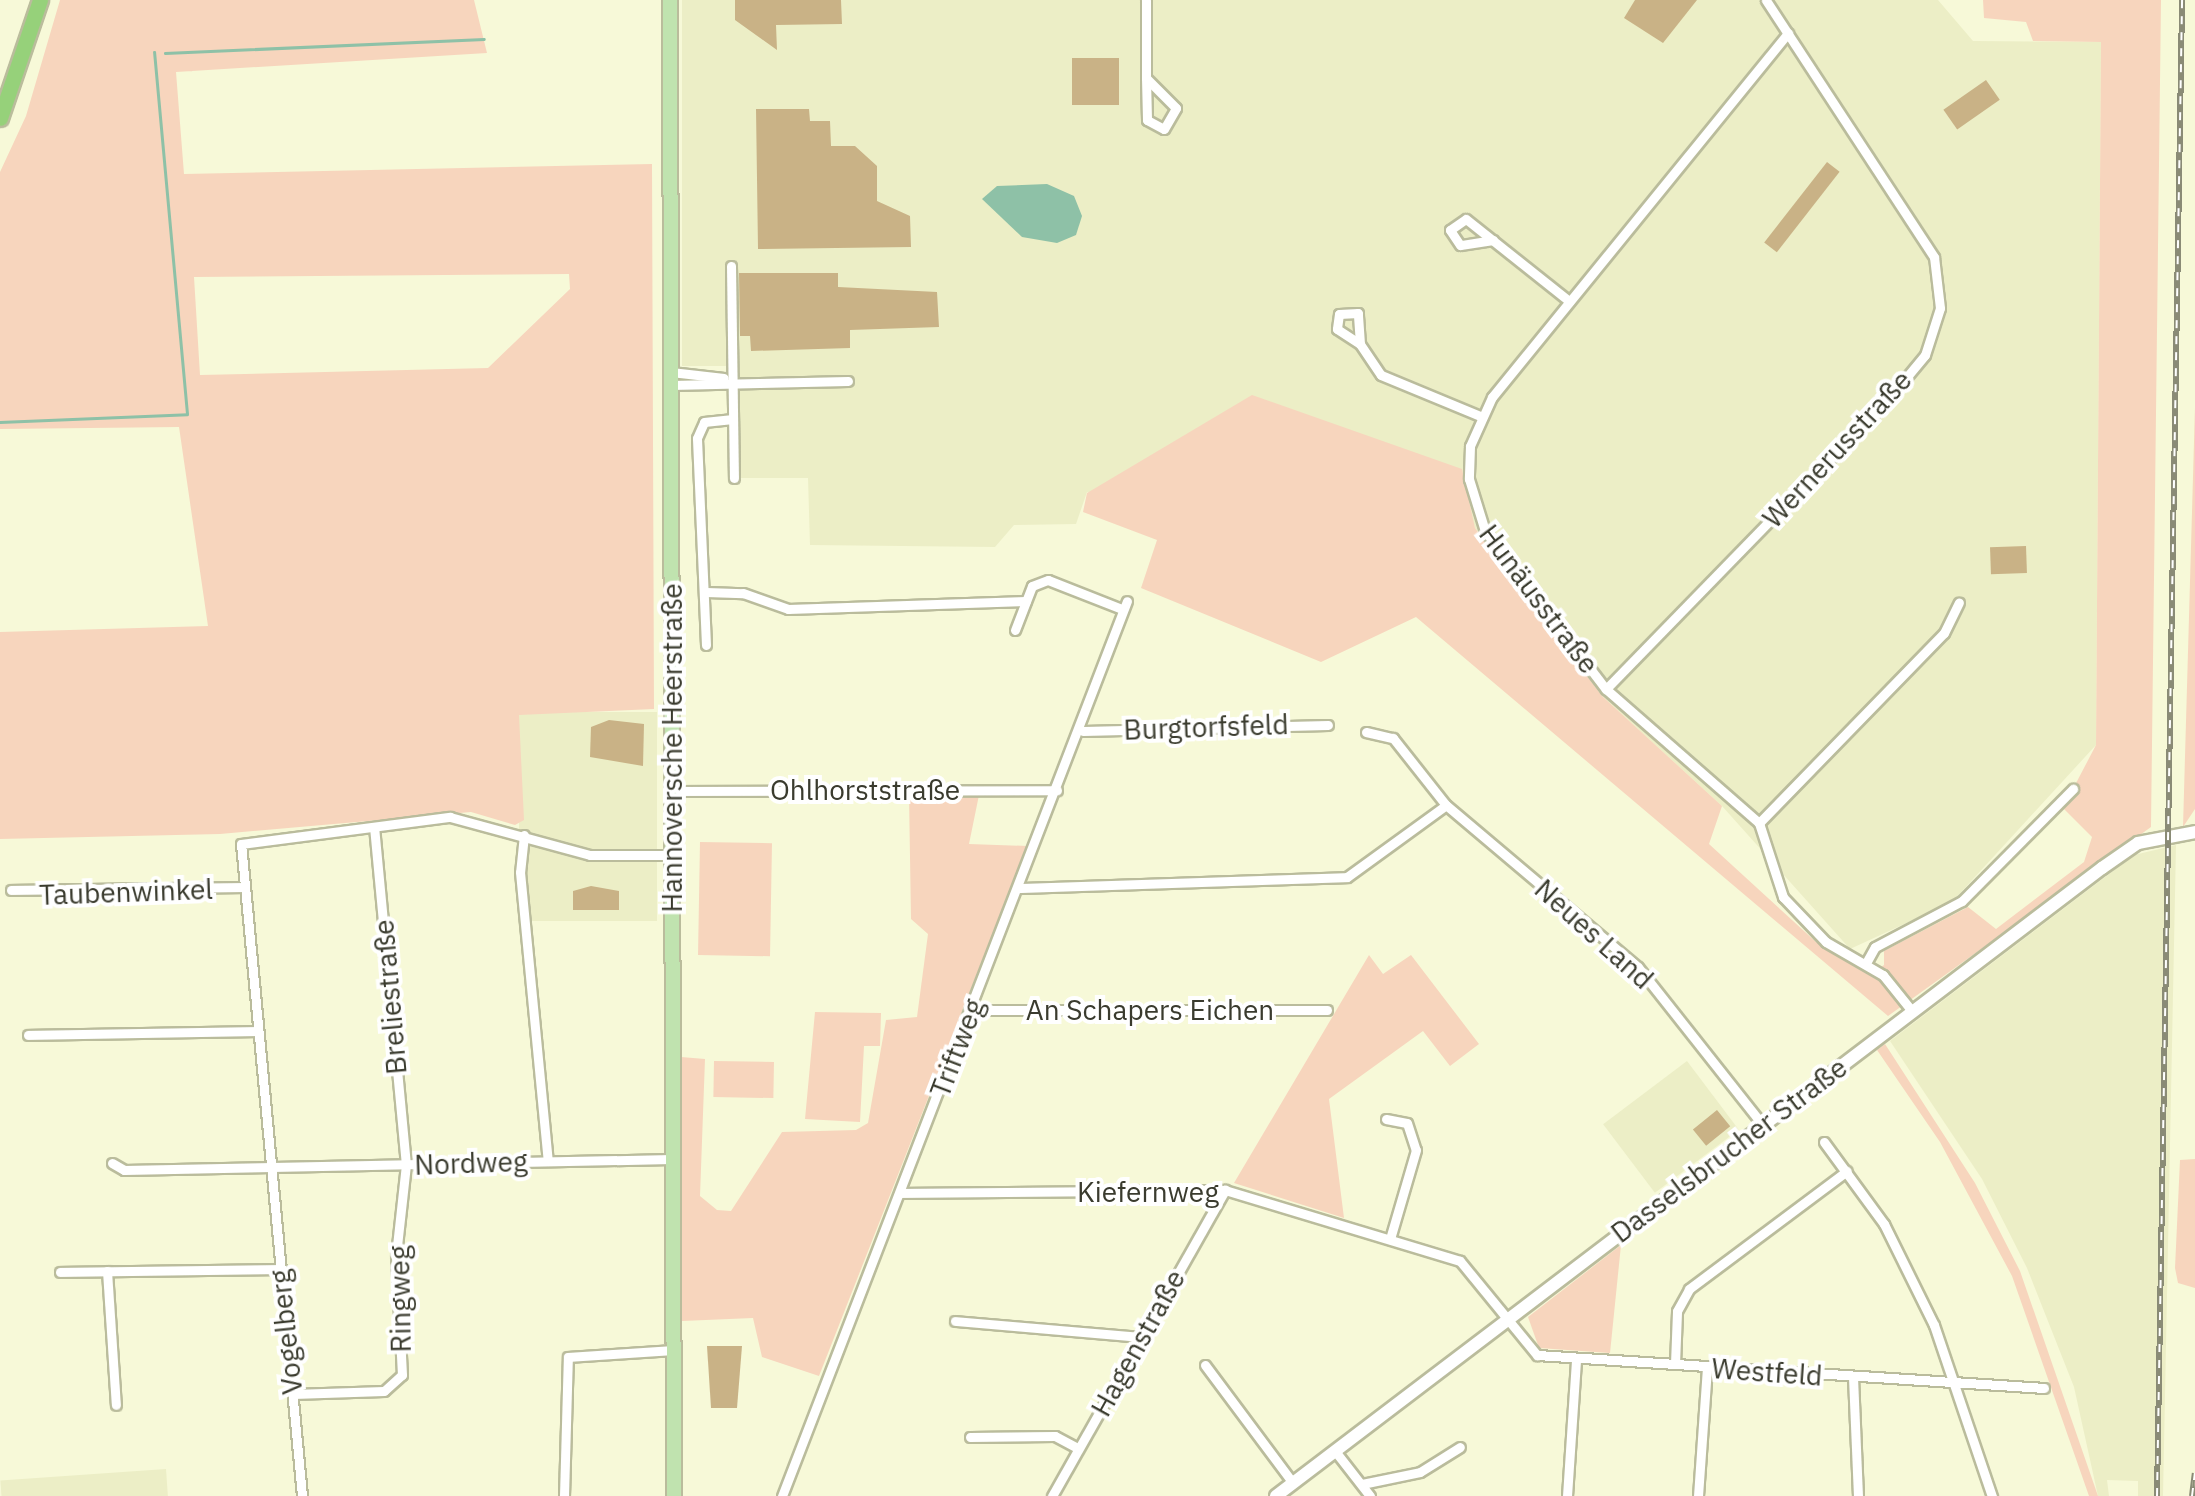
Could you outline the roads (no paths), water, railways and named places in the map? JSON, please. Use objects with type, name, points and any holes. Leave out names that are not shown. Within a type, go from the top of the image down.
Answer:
[{"type":"highway","points":[[0,118],[40,0]]},
{"type":"main road","name":"Hannoversche Heerstraße","points":[[670,0],[674,1496]]},
{"type":"street","points":[[1146,0],[1146,78],[1147,120],[1164,129],[1176,108],[1146,78]]},
{"type":"street","name":"Wernerusstraße","points":[[1606,689],[1891,396],[1926,354],[1940,308],[1934,257],[1766,0]]},
{"type":"street","name":"Hunäusstraße","points":[[1606,689],[1475,510],[1470,446],[1480,416],[1788,32]]},
{"type":"street","points":[[1493,240],[1569,301]]},
{"type":"street","points":[[731,266],[734,478]]},
{"type":"street","points":[[1360,344],[1381,375],[1480,416]]},
{"type":"street","points":[[671,379],[848,381]]},
{"type":"street","points":[[706,645],[706,592],[697,559],[698,428],[733,419]]},
{"type":"street","name":"Triftweg","points":[[782,1496],[1018,888],[1083,731],[1081,706],[1124,605],[1048,580],[1032,586],[1026,601]]},
{"type":"street","points":[[706,592],[743,593],[788,609],[1026,601],[1015,630]]},
{"type":"street","points":[[1759,822],[1944,632],[1960,602]]},
{"type":"street","points":[[1606,689],[1759,822],[1783,896],[1826,942],[1866,963],[1912,1012]]},
{"type":"street","name":"Burgtorfsfeld","points":[[1083,731],[1328,725]]},
{"type":"street","name":"Neues Land","points":[[1366,732],[1392,738],[1446,805],[1638,968],[1763,1125]]},
{"type":"street","points":[[1866,963],[1875,946],[1962,901],[2073,789]]},
{"type":"street","name":"Ohlhorststraße","points":[[672,791],[1057,790]]},
{"type":"street","points":[[1018,888],[1347,877],[1446,805]]},
{"type":"street","points":[[374,828],[450,818],[590,855],[672,855]]},
{"type":"street","name":"Vogelberg","points":[[302,1496],[255,1031],[241,844],[374,828]]},
{"type":"street","name":"Breliestraße","points":[[374,828],[406,1165]]},
{"type":"street","name":"Dasselsbrucher Straße","points":[[1276,1496],[2138,843],[2195,832]]},
{"type":"street","points":[[524,835],[520,872],[548,1161]]},
{"type":"street","name":"Taubenwinkel","points":[[11,890],[242,887]]},
{"type":"street","name":"An Schapers Eichen","points":[[972,1010],[1327,1010]]},
{"type":"street","points":[[28,1035],[255,1031]]},
{"type":"street","points":[[1386,1119],[1407,1123],[1416,1150],[1390,1239]]},
{"type":"street","points":[[1824,1142],[1884,1224],[1959,1383],[1992,1496]]},
{"type":"street","name":"Nordweg","points":[[270,1168],[672,1159]]},
{"type":"street","points":[[112,1163],[124,1170],[270,1168]]},
{"type":"street","name":"Ringweg","points":[[293,1394],[396,1386],[406,1165]]},
{"type":"street","points":[[1675,1364],[1677,1311],[1690,1289],[1847,1170]]},
{"type":"street","name":"Kiefernweg","points":[[900,1193],[1225,1190],[1460,1261],[1505,1322]]},
{"type":"street","name":"Hagenstraße","points":[[1052,1496],[1225,1190]]},
{"type":"street","points":[[60,1272],[279,1269]]},
{"type":"street","points":[[108,1271],[116,1405]]},
{"type":"street","points":[[955,1321],[1142,1337]]},
{"type":"street","name":"Westfeld","points":[[1505,1322],[1538,1355],[2044,1388]]},
{"type":"street","points":[[564,1496],[568,1358],[673,1350]]},
{"type":"street","points":[[1567,1496],[1576,1359]]},
{"type":"street","points":[[1204,1365],[1293,1483]]},
{"type":"street","points":[[1698,1496],[1706,1368]]},
{"type":"street","points":[[1853,1378],[1858,1496]]},
{"type":"street","points":[[970,1437],[1056,1436],[1078,1448]]},
{"type":"street","points":[[1362,1484],[1420,1472],[1460,1447]]},
{"type":"street","points":[[1336,1451],[1370,1496]]},
{"type":"waterway","points":[[165,53],[484,39]]},
{"type":"waterway","points":[[0,422],[187,414],[154,53]]},
{"type":"railway","points":[[2157,1496],[2182,0]]},
{"type":"railway","points":[[2192,1496],[2195,1473]]}]
